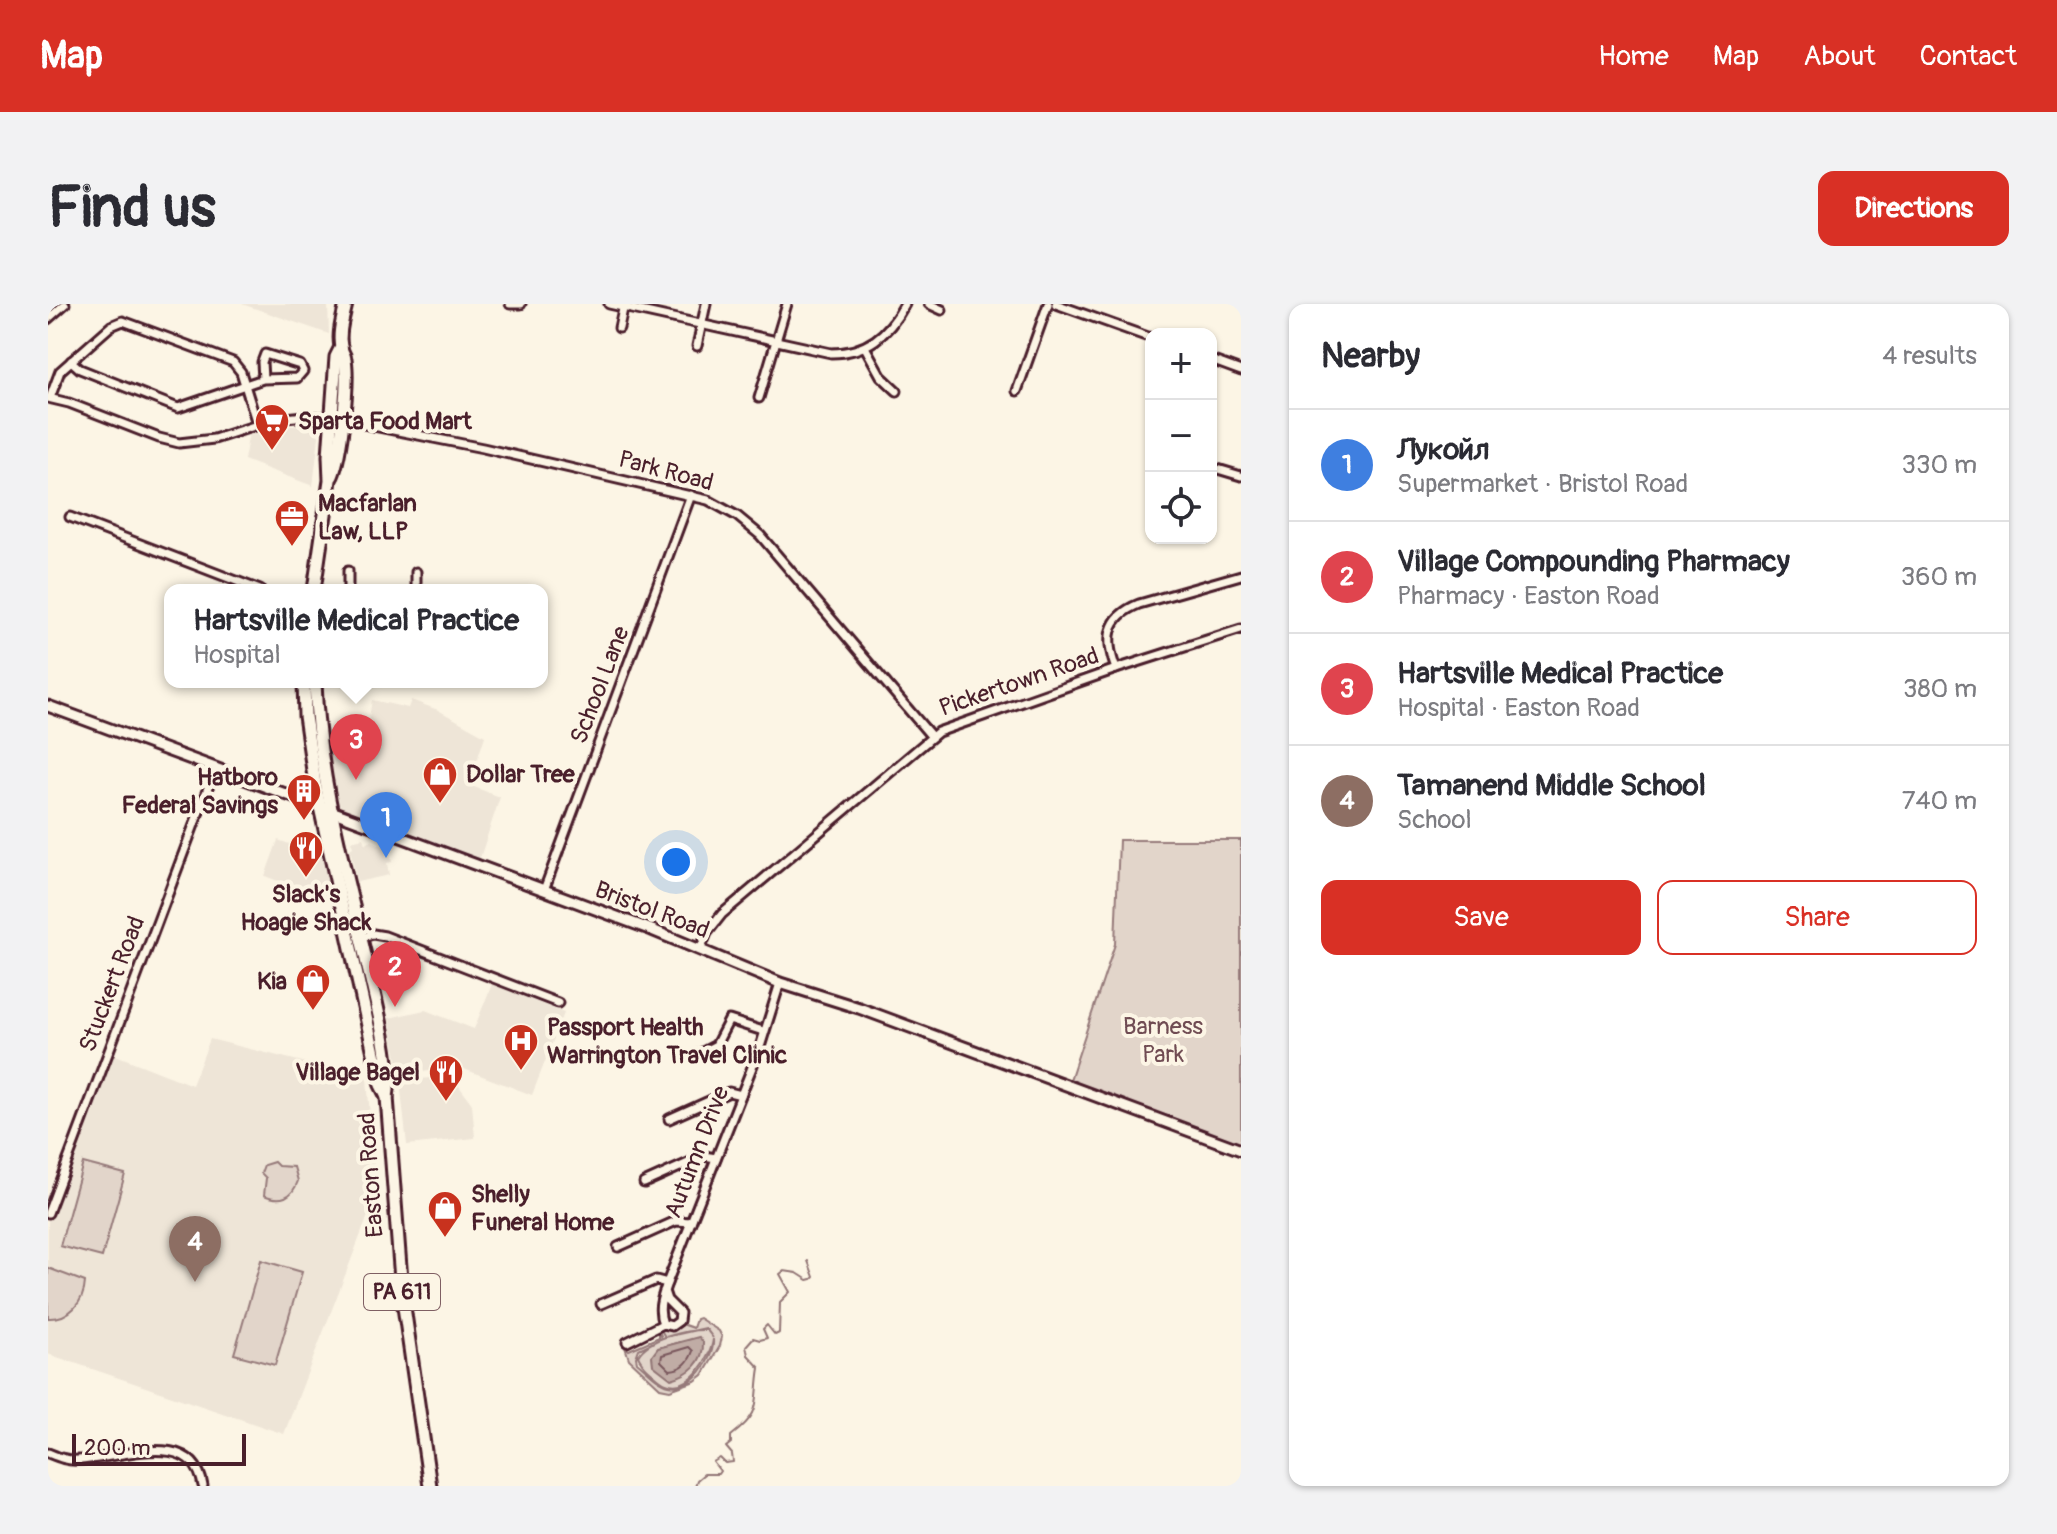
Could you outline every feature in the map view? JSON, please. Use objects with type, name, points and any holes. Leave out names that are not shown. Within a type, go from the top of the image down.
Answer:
[{"type":"highway","points":[[315,584],[330,480],[336,466],[345,358],[337,304]]},
{"type":"highway","points":[[341,318],[346,304]]},
{"type":"highway","name":"Easton Road","points":[[304,688],[308,744],[320,808],[384,1049],[389,1080],[387,1097],[409,1350],[430,1486]]},
{"type":"highway","name":"Easton Road","points":[[315,688],[319,737],[355,938]]},
{"type":"main road","name":"Bristol Road","points":[[48,706],[544,890],[780,983],[874,1014],[1241,1150]]},
{"type":"street","points":[[48,319],[65,304]]},
{"type":"street","points":[[510,304],[521,304]]},
{"type":"street","points":[[609,304],[831,353],[865,347],[891,327],[905,304]]},
{"type":"street","points":[[697,346],[706,304]]},
{"type":"street","points":[[759,398],[787,304]]},
{"type":"street","points":[[929,304],[942,310]]},
{"type":"street","points":[[1017,391],[1048,304]]},
{"type":"street","points":[[1056,304],[1145,336]]},
{"type":"street","points":[[619,328],[624,306]]},
{"type":"street","points":[[49,398],[60,371],[111,326],[123,321],[233,362],[238,366],[246,386],[257,424]]},
{"type":"street","points":[[865,347],[881,376],[897,391]]},
{"type":"street","points":[[71,361],[80,369],[178,408],[263,379],[297,378],[303,371],[300,365],[265,354],[263,379]]},
{"type":"street","points":[[1217,362],[1241,371]]},
{"type":"street","name":"Park Road","points":[[49,398],[179,443],[214,439],[276,419],[305,416],[338,419],[691,495],[718,504],[760,535],[931,736]]},
{"type":"street","points":[[1217,469],[1241,476]]},
{"type":"street","name":"School Lane","points":[[544,890],[691,495]]},
{"type":"street","points":[[70,517],[244,584]]},
{"type":"street","points":[[348,571],[348,584]]},
{"type":"street","points":[[416,572],[416,584]]},
{"type":"street","points":[[1116,669],[1109,638],[1115,622],[1126,610],[1241,575]]},
{"type":"street","name":"Pickertown Road","points":[[700,950],[707,933],[722,914],[931,736],[1116,669],[1241,629]]},
{"type":"street","name":"Stuckert Road","points":[[48,1213],[215,769]]},
{"type":"street","points":[[355,938],[373,934],[385,936],[558,1003]]},
{"type":"street","name":"Autumn Drive","points":[[663,1324],[659,1309],[665,1287],[760,1047],[780,983]]},
{"type":"street","points":[[695,1056],[716,1045],[729,1020],[763,1031]]},
{"type":"street","points":[[669,1119],[729,1092],[741,1095]]},
{"type":"street","points":[[644,1183],[704,1156],[716,1158]]},
{"type":"street","points":[[618,1247],[680,1220],[691,1222]]},
{"type":"street","points":[[601,1304],[656,1280],[665,1287],[667,1300],[681,1316],[675,1325],[663,1324],[627,1342]]},
{"type":"street","points":[[48,1453],[74,1461],[159,1450],[174,1451],[193,1463],[203,1486]]},
{"type":"shaded area","points":[[242,304],[328,304],[329,334]]},
{"type":"shaded area","points":[[279,426],[312,426],[319,436],[313,486],[244,460],[249,432]]},
{"type":"shaded area","points":[[372,700],[408,708],[411,700],[438,710],[485,736],[469,785],[500,797],[479,861],[341,809],[336,804],[327,755],[340,755],[365,740]]},
{"type":"shaded area","points":[[363,838],[365,844],[372,841],[389,849],[392,862],[387,863],[389,875],[357,882],[351,841]]},
{"type":"shaded area","points":[[278,840],[326,857],[336,904],[265,876]]},
{"type":"shaded area","points":[[492,984],[564,1013],[532,1095],[459,1067],[400,1075],[389,1018],[425,1010],[474,1029]]},
{"type":"shaded area","points":[[210,1039],[367,1078],[376,1195],[284,1434],[48,1354],[48,1211],[108,1052],[192,1085]]},
{"type":"shaded area","points":[[451,1075],[472,1104],[475,1138],[407,1145],[400,1082]]},
{"type":"green space","name":"Barness Park","points":[[1119,840],[1241,840],[1241,1150],[1068,1086],[1115,944]]},
{"type":"green space","points":[[274,1162],[278,1166],[294,1167],[298,1181],[293,1191],[285,1197],[264,1195],[266,1178],[261,1173],[264,1165]]},
{"type":"green space","points":[[83,1163],[125,1174],[102,1257],[60,1246]]},
{"type":"green space","points":[[261,1260],[302,1272],[275,1365],[234,1354]]},
{"type":"green space","points":[[48,1268],[85,1282],[82,1297],[74,1308],[56,1318],[48,1318]]},
{"type":"green space","points":[[699,1318],[719,1331],[722,1337],[703,1375],[670,1390],[660,1388],[629,1359],[625,1347],[629,1350],[659,1337],[659,1331],[662,1338],[639,1349],[637,1362],[661,1382],[678,1386],[694,1378],[706,1364],[713,1339],[698,1372],[675,1385],[660,1379],[644,1366],[638,1356],[650,1344],[668,1336],[665,1337],[661,1330],[673,1330],[682,1324],[693,1328]]},
{"type":"water","points":[[699,1337],[703,1342],[701,1356],[684,1374],[671,1379],[653,1365],[652,1356],[658,1348]]},
{"type":"waterway","points":[[695,1486],[704,1474],[718,1474],[720,1471],[713,1462],[720,1458],[725,1463],[733,1462],[732,1454],[726,1447],[731,1443],[731,1436],[749,1420],[757,1399],[760,1368],[748,1355],[746,1346],[753,1338],[767,1338],[763,1329],[767,1325],[775,1335],[779,1333],[780,1302],[790,1292],[780,1274],[784,1271],[797,1273],[808,1280],[812,1279],[808,1261]]},
{"type":"place","name":"Sparta Food Mart","points":[[272,452]]},
{"type":"place","name":"Macfarlan Law, LLP","points":[[292,548]]},
{"type":"place","name":"Hartsville Medical Practice","points":[[356,780]]},
{"type":"place","name":"Dollar Tree","points":[[440,805]]},
{"type":"place","name":"Hatboro Federal Savings","points":[[304,822]]},
{"type":"place","name":"Лукойл","points":[[386,858]]},
{"type":"place","name":"Slack's Hoagie Shack","points":[[306,879]]},
{"type":"place","name":"Village Compounding Pharmacy","points":[[395,1007]]},
{"type":"place","name":"Kia","points":[[313,1012]]},
{"type":"place","name":"Passport Health Warrington Travel Clinic","points":[[521,1072]]},
{"type":"place","name":"Village Bagel","points":[[446,1103]]},
{"type":"place","name":"Shelly Funeral Home","points":[[445,1239]]},
{"type":"place","name":"Tamanend Middle School","points":[[195,1282]]}]
